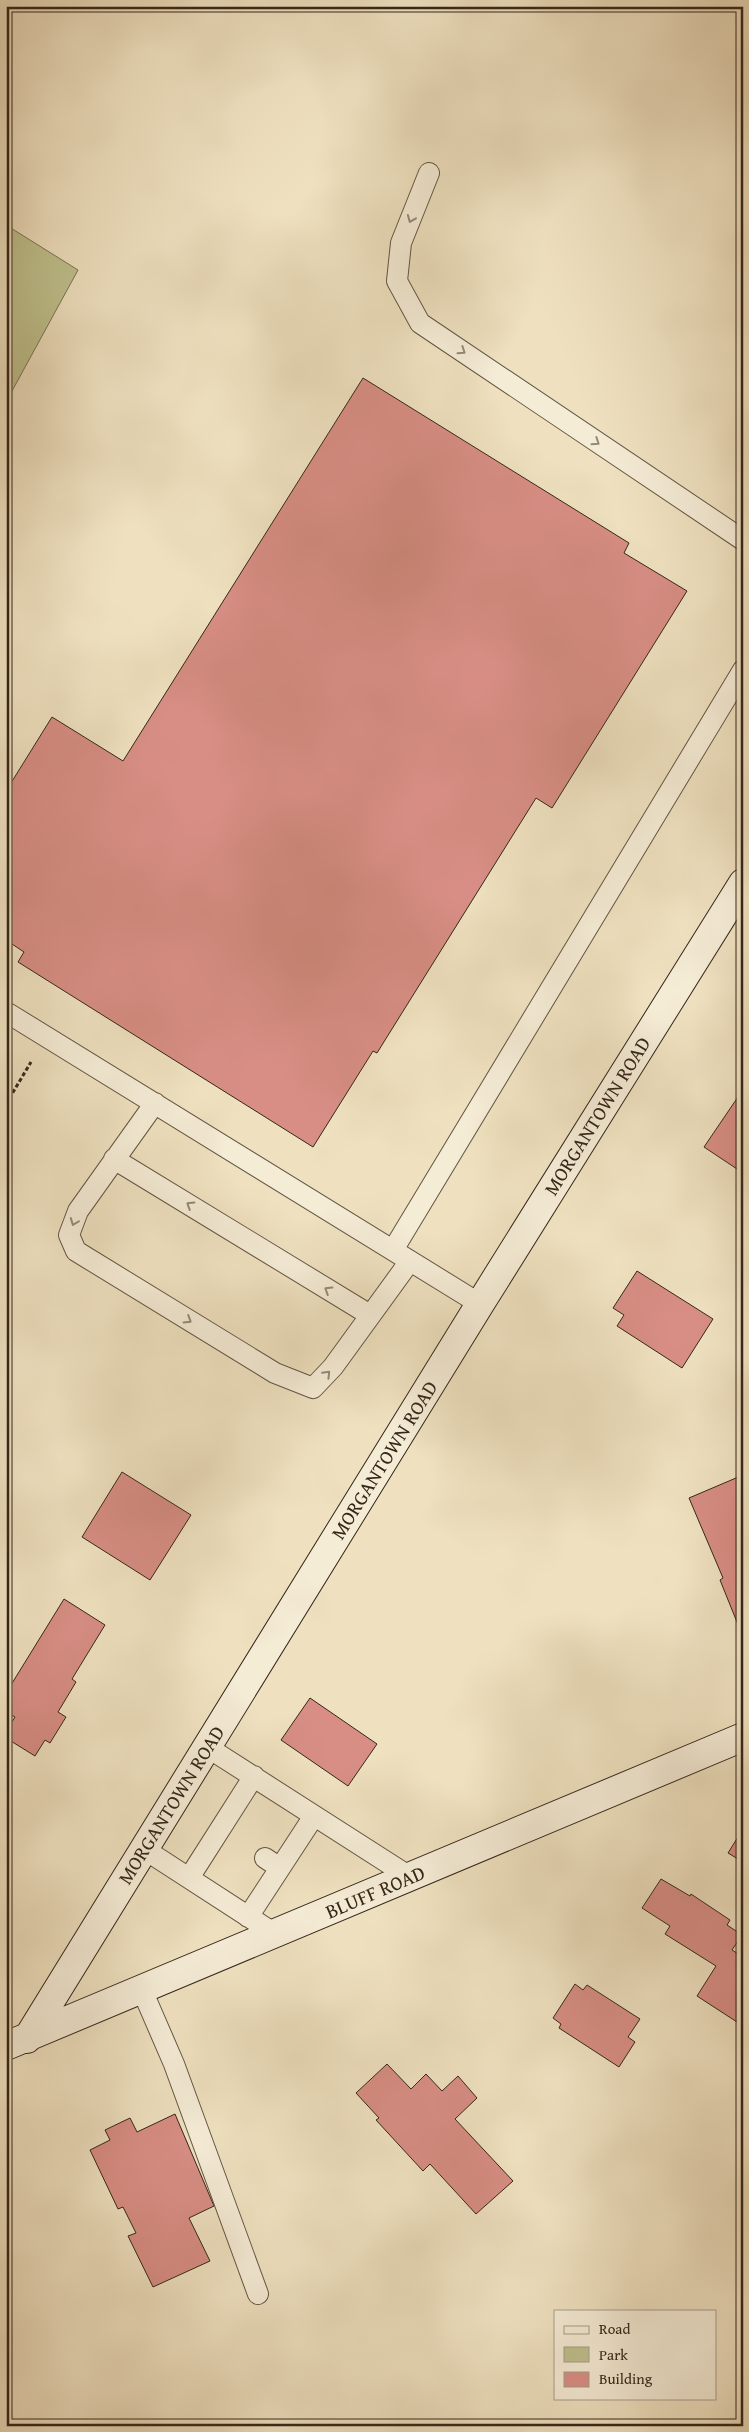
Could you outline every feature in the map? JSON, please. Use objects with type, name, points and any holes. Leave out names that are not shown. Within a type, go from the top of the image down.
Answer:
[{"type":"main road","name":"MORGANTOWN ROAD","points":[[17,2043],[144,1849],[480,1304],[743,883]]},
{"type":"main road","name":"BLUFF ROAD","points":[[17,2043],[743,1736]]},
{"type":"lane","points":[[429,173],[401,243],[397,281],[420,323],[743,540]]},
{"type":"lane","points":[[393,1250],[743,670]]},
{"type":"lane","points":[[6,1012],[480,1304]]},
{"type":"lane","points":[[155,1104],[78,1211],[69,1235],[76,1251],[274,1373],[313,1388],[333,1367],[410,1261]]},
{"type":"lane","points":[[114,1159],[370,1315]]},
{"type":"lane","points":[[207,1746],[410,1877]]},
{"type":"lane","points":[[189,1878],[225,1832],[254,1776]]},
{"type":"lane","points":[[248,1917],[273,1863],[314,1816]]},
{"type":"lane","points":[[144,1849],[275,1934]]},
{"type":"lane","points":[[142,1990],[174,2064],[258,2294]]},
{"type":"path","points":[[6,1104],[31,1062]]},
{"type":"green space","points":[[6,225],[78,270],[6,402]]},
{"type":"building","points":[[363,378],[629,543],[624,553],[687,591],[552,808],[536,798],[377,1053],[373,1051],[313,1147],[18,962],[24,952],[6,940],[6,791],[52,717],[123,761]]},
{"type":"building","points":[[740,1094],[743,1095],[743,1173],[704,1147]]},
{"type":"building","points":[[637,1271],[713,1319],[682,1368],[617,1326],[624,1315],[613,1308]]},
{"type":"building","points":[[122,1472],[191,1515],[150,1580],[82,1537]]},
{"type":"building","points":[[743,1475],[743,1631],[741,1632],[720,1580],[723,1578],[689,1498]]},
{"type":"building","points":[[64,1599],[105,1625],[72,1679],[76,1682],[58,1712],[66,1717],[50,1743],[45,1740],[35,1756],[6,1738],[6,1731],[15,1717],[6,1712],[6,1693]]},
{"type":"building","points":[[310,1698],[377,1744],[348,1786],[281,1740]]},
{"type":"building","points":[[743,1829],[743,1862],[728,1853]]},
{"type":"building","points":[[661,1879],[690,1896],[691,1894],[730,1920],[727,1925],[742,1935],[732,1950],[743,1957],[743,2017],[741,2016],[737,2022],[697,1996],[716,1966],[665,1934],[670,1926],[642,1908]]},
{"type":"building","points":[[575,1984],[583,1990],[587,1985],[640,2019],[628,2037],[635,2042],[619,2067],[559,2028],[561,2024],[553,2018]]},
{"type":"building","points":[[387,2064],[411,2089],[426,2074],[442,2091],[458,2076],[477,2098],[455,2119],[513,2181],[476,2214],[430,2164],[423,2171],[376,2120],[379,2118],[356,2093]]},
{"type":"building","points":[[175,2114],[214,2206],[189,2218],[210,2261],[153,2287],[128,2236],[136,2233],[123,2207],[118,2209],[90,2150],[110,2140],[105,2130],[130,2118],[137,2132]]}]
